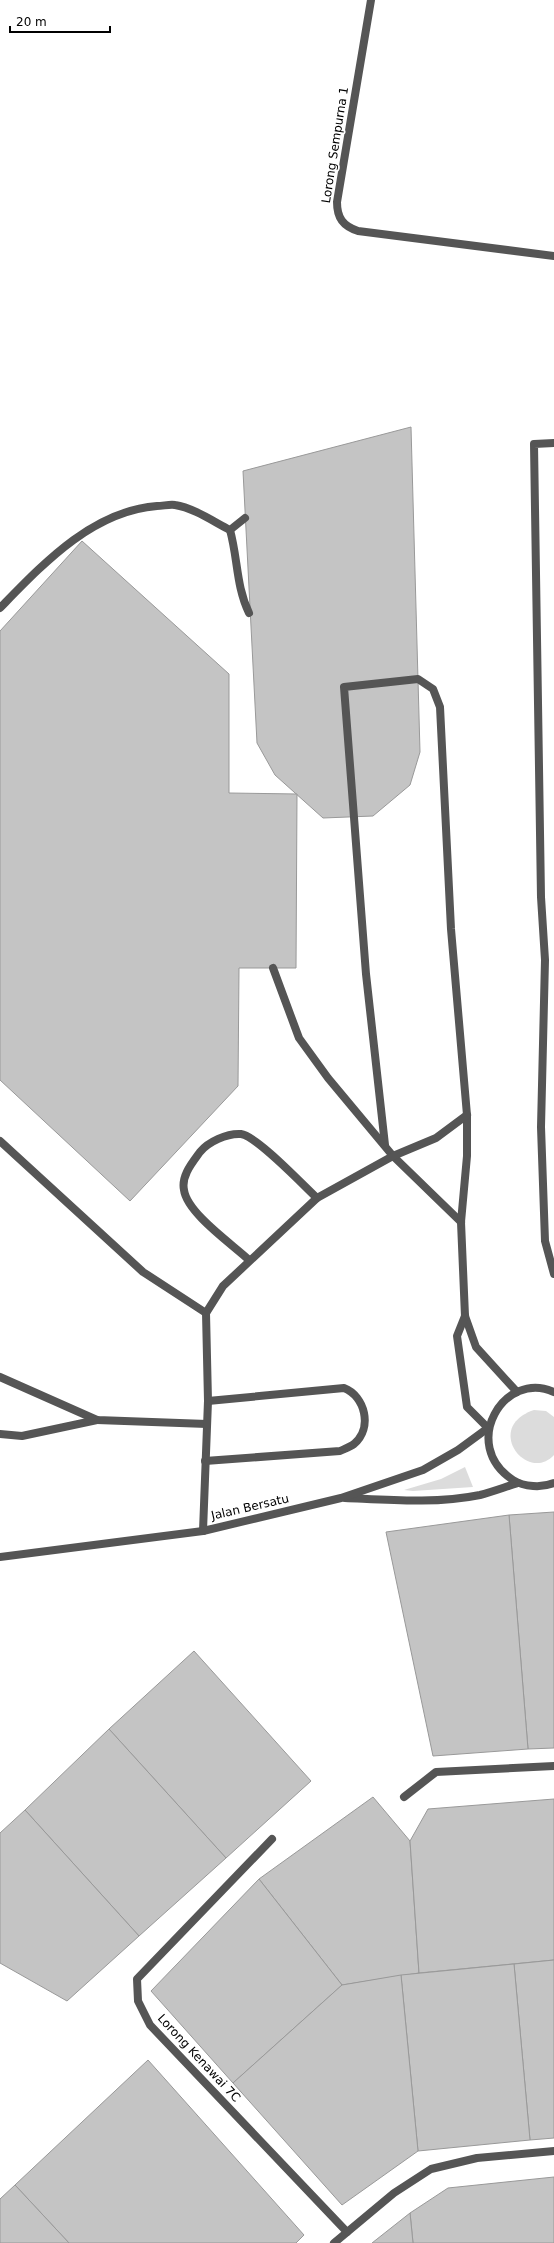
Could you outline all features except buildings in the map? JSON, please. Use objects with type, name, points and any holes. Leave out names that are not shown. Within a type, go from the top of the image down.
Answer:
[{"type":"street","name":"Lorong Sempurna 1","points":[[371,0],[337,202],[337,212],[341,221],[348,228],[358,231],[554,256]]},
{"type":"street","points":[[554,443],[534,444],[541,898],[545,960],[541,1127],[545,1241],[554,1271]]},
{"type":"street","points":[[0,608],[45,562],[94,526],[140,508],[175,505],[195,512],[230,530],[236,553],[240,588],[249,613]]},
{"type":"street","points":[[230,530],[245,518]]},
{"type":"street","points":[[385,1145],[366,974],[344,687],[418,679],[433,689],[440,707],[450,929],[467,1115],[467,1156],[461,1222],[465,1316],[476,1347],[517,1392]]},
{"type":"street","points":[[272,968],[299,1038],[328,1078],[393,1156],[461,1222]]},
{"type":"street","points":[[203,1530],[208,1401],[206,1313],[223,1286],[249,1260],[317,1198],[393,1156],[436,1138],[467,1115]]},
{"type":"street","points":[[249,1260],[191,1208],[184,1190],[185,1174],[201,1150],[220,1137],[241,1134],[258,1143],[317,1198]]},
{"type":"street","points":[[0,1140],[143,1272],[206,1313]]},
{"type":"street","points":[[465,1316],[457,1336],[467,1407],[488,1428]]},
{"type":"street","points":[[0,1377],[97,1420]]},
{"type":"street","points":[[205,1461],[340,1451],[354,1444],[364,1428],[363,1405],[354,1392],[344,1388],[208,1401]]},
{"type":"street","points":[[554,1392],[533,1388],[517,1392],[504,1401],[494,1413],[488,1428],[488,1445],[494,1461],[503,1473],[518,1483],[533,1486],[554,1483]]},
{"type":"street","points":[[0,1434],[22,1436],[97,1420],[207,1424]]},
{"type":"street","name":"Jalan Bersatu","points":[[0,1557],[203,1530],[340,1498],[422,1470],[458,1450],[488,1428]]},
{"type":"street","points":[[340,1498],[410,1500],[445,1499],[480,1494],[518,1483]]},
{"type":"street","points":[[404,1797],[436,1772],[554,1766]]},
{"type":"street","name":"Lorong Kenawai 7C","points":[[272,1839],[138,1979],[138,2001],[150,2025],[348,2232]]},
{"type":"street","points":[[334,2243],[394,2194],[431,2169],[477,2158],[554,2151]]},
{"type":"shaded area","points":[[534,1410],[546,1411],[554,1417],[554,1455],[543,1462],[532,1463],[522,1458],[515,1450],[511,1439],[512,1428],[519,1418]]},
{"type":"shaded area","points":[[465,1467],[473,1487],[413,1491],[404,1490],[441,1479]]}]
